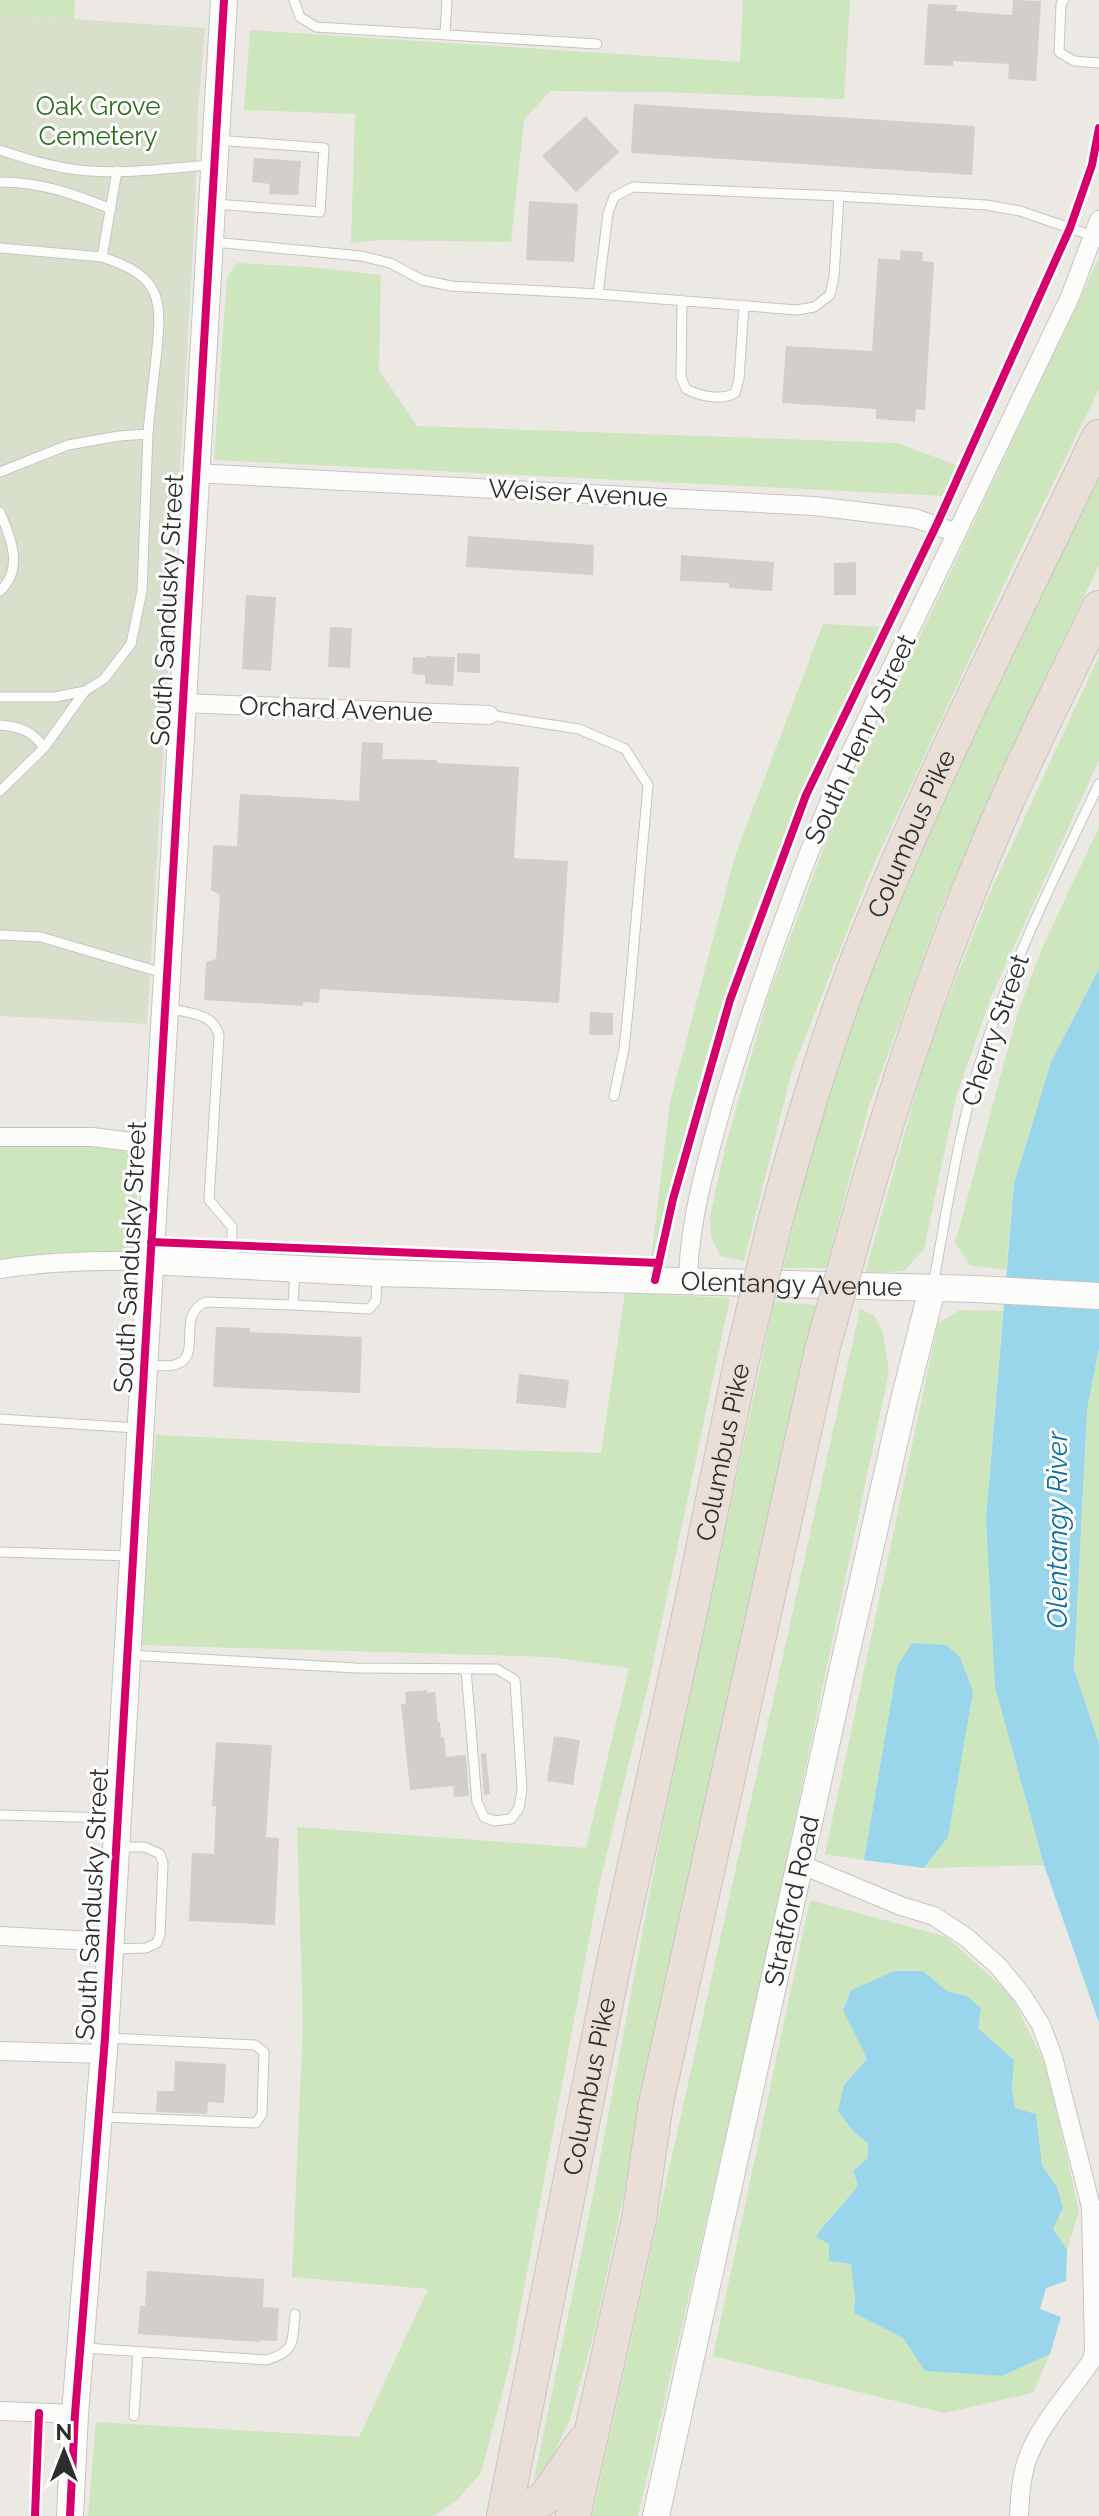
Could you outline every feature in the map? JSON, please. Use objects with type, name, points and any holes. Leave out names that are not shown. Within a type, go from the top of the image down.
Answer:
[{"type":"highway","name":"Columbus Pike","points":[[504,2516],[615,1957],[741,1363],[803,1118],[865,940],[935,781],[1099,437]]},
{"type":"highway","points":[[573,2516],[639,2219],[656,2103],[822,1350],[880,1141],[920,1021],[1017,777],[1099,608]]},
{"type":"highway","points":[[517,2516],[546,2497],[592,2430]]},
{"type":"street","name":"South Sandusky Street","points":[[70,2516],[104,2046],[224,0]]},
{"type":"street","name":"South Henry Street","points":[[688,1281],[695,1207],[745,1030],[775,939],[841,773],[1070,297],[1096,228]]},
{"type":"street","name":"Weiser Avenue","points":[[195,473],[814,506],[914,518],[957,533]]},
{"type":"street","name":"Orchard Avenue","points":[[182,703],[489,715]]},
{"type":"street","points":[[0,1137],[92,1137],[157,1145]]},
{"type":"street","points":[[0,1269],[93,1260],[150,1261]]},
{"type":"street","name":"Olentangy Avenue","points":[[150,1261],[295,1270],[976,1289],[1099,1296]]},
{"type":"street","name":"Stratford Road","points":[[656,2516],[904,1400],[932,1289]]},
{"type":"street","points":[[800,1864],[901,1906],[934,1916],[967,1938],[999,1967],[1022,1995],[1041,2025],[1053,2057],[1091,2207],[1096,2352],[1037,2436],[1026,2461],[1020,2489],[1019,2516]]},
{"type":"street","points":[[0,1936],[110,1945]]},
{"type":"street","points":[[0,2051],[104,2046]]},
{"type":"street","points":[[0,2411],[75,2414]]},
{"type":"lane","points":[[294,0],[300,17],[316,27],[597,44]]},
{"type":"lane","points":[[445,33],[447,0]]},
{"type":"lane","points":[[1064,0],[1061,4],[1059,52],[1074,61],[1099,63]]},
{"type":"lane","points":[[0,150],[41,163],[80,170],[117,171],[215,152],[324,148],[320,212],[212,204]]},
{"type":"lane","points":[[102,257],[117,171]]},
{"type":"lane","points":[[0,182],[65,190],[111,209]]},
{"type":"lane","points":[[598,294],[608,213],[614,197],[633,187],[986,205],[1096,228]]},
{"type":"lane","points":[[209,242],[361,256],[390,263],[422,280],[451,286],[797,310],[814,307],[830,295],[839,196]]},
{"type":"lane","points":[[0,248],[102,257],[130,265],[148,282],[158,300],[160,324],[148,434],[142,591],[131,644],[104,679],[85,691],[55,697],[0,697]]},
{"type":"lane","points":[[682,300],[681,377],[686,389],[697,395],[728,397],[735,393],[739,379],[744,305]]},
{"type":"lane","points":[[0,472],[68,445],[148,434]]},
{"type":"lane","points":[[0,512],[11,539],[15,564],[0,591]]},
{"type":"lane","points":[[0,791],[44,748],[85,691]]},
{"type":"lane","points":[[489,715],[579,729],[625,749],[648,785],[624,1049],[614,1096]]},
{"type":"lane","points":[[0,725],[21,727],[36,736],[44,748]]},
{"type":"lane","name":"Cherry Street","points":[[932,1289],[963,1127],[984,1049],[1028,934],[1099,784]]},
{"type":"lane","points":[[0,935],[41,937],[167,974]]},
{"type":"lane","points":[[165,1007],[209,1018],[217,1026],[219,1036],[209,1200],[232,1227],[232,1267]]},
{"type":"lane","points":[[293,1305],[295,1270]]},
{"type":"lane","points":[[144,1364],[175,1365],[184,1359],[189,1348],[191,1315],[196,1306],[206,1302],[369,1309],[376,1301],[377,1273]]},
{"type":"lane","points":[[0,1419],[140,1428]]},
{"type":"lane","points":[[0,1552],[132,1556]]},
{"type":"lane","points":[[126,1655],[356,1668],[497,1669],[515,1680],[522,1789],[519,1808],[511,1819],[494,1821],[484,1817],[477,1802],[466,1669]]},
{"type":"lane","points":[[0,1815],[117,1818]]},
{"type":"lane","points":[[110,1945],[146,1948],[157,1943],[160,1934],[163,1863],[160,1854],[145,1847],[115,1847]]},
{"type":"lane","points":[[99,2116],[256,2123],[262,2114],[264,2052],[255,2045],[104,2046]]},
{"type":"lane","points":[[80,2347],[267,2360],[285,2355],[292,2345],[295,2314]]},
{"type":"lane","points":[[134,2416],[138,2352]]},
{"type":"green space","points":[[0,0],[75,0],[74,19],[0,14]]},
{"type":"green space","points":[[743,0],[850,0],[844,99],[550,91],[524,120],[511,242],[381,240],[351,243],[355,114],[244,110],[250,30],[740,62]]},
{"type":"green space","name":"Oak Grove Cemetery","points":[[0,14],[205,28],[147,1024],[0,1016]]},
{"type":"green space","points":[[1099,258],[1099,389],[871,871],[792,1071],[744,1261],[720,1256],[711,1236],[710,1216],[726,1144],[768,997],[837,812]]},
{"type":"green space","points":[[237,263],[381,275],[379,370],[417,426],[897,443],[959,466],[945,496],[214,460],[227,278]]},
{"type":"green space","points":[[1099,471],[1099,565],[1026,718],[940,912],[868,1109],[826,1268],[783,1268],[805,1176],[844,1046],[888,918]]},
{"type":"green space","points":[[823,624],[883,627],[790,828],[740,951],[703,1069],[650,1268],[670,1102],[735,856]]},
{"type":"green space","points":[[1099,656],[1099,760],[991,997],[956,1097],[924,1249],[904,1271],[865,1273],[929,1047],[988,897]]},
{"type":"green space","points":[[1099,827],[1099,969],[1051,1062],[1014,1184],[1006,1270],[970,1265],[955,1243],[1018,1012],[1043,946]]},
{"type":"green space","points":[[95,1142],[140,1149],[133,1254],[29,1255],[0,1261],[0,1143]]},
{"type":"green space","points":[[625,1293],[730,1298],[650,1677],[600,1881],[510,2363],[481,2473],[457,2500],[434,2516],[88,2516],[96,2422],[359,2437],[428,2289],[292,2277],[303,2024],[297,1827],[586,1848],[629,1668],[549,1657],[139,1645],[156,1435],[601,1453]]},
{"type":"green space","points":[[774,1302],[820,1305],[689,1890],[595,2330],[569,2422],[542,2478],[534,2479],[593,2196],[666,1807]]},
{"type":"green space","points":[[860,1309],[874,1315],[883,1333],[889,1371],[753,2018],[638,2516],[592,2516]]},
{"type":"green space","points":[[960,1310],[1003,1311],[986,1519],[995,1686],[1044,1865],[924,1868],[948,1837],[897,1667],[864,1860],[825,1854],[938,1323]]},
{"type":"green space","points":[[1099,1348],[1099,1743],[1074,1669],[1087,1410]]},
{"type":"green space","points":[[810,1900],[947,1937],[1011,1995],[1046,2066],[1079,2211],[1067,2250],[1053,2229],[1057,2187],[1042,2165],[1036,2114],[1015,2108],[1013,2060],[978,2028],[967,1996],[947,1991],[923,1971],[851,1990],[843,2009],[867,2059],[844,2085],[854,2132],[868,2143],[868,2159],[853,2171],[858,2185],[843,2206],[827,2220],[829,2244],[851,2264],[854,2313],[903,2338],[925,2371],[1002,2376],[1050,2354],[1033,2393],[944,2413],[713,2356]]},
{"type":"water","name":"Olentangy River","points":[[1099,969],[1099,1348],[1087,1410],[1074,1669],[1099,1743],[1099,2023],[1044,1865],[995,1687],[986,1519],[1014,1184],[1051,1062]]},
{"type":"water","points":[[912,1643],[946,1645],[960,1657],[973,1691],[948,1837],[924,1868],[864,1860],[897,1667]]},
{"type":"water","points":[[895,1971],[923,1971],[947,1991],[967,1996],[981,2008],[978,2028],[1014,2060],[1012,2088],[1015,2108],[1036,2114],[1042,2165],[1057,2187],[1063,2208],[1053,2229],[1067,2250],[1066,2281],[1046,2288],[1040,2309],[1061,2317],[1050,2354],[1002,2376],[925,2371],[903,2338],[854,2313],[851,2264],[829,2261],[829,2244],[816,2237],[858,2185],[853,2171],[868,2158],[868,2143],[854,2132],[838,2111],[844,2085],[867,2059],[843,2010],[851,1990]]},
{"type":"building","points":[[1013,0],[1041,1],[1036,81],[1008,79],[1009,64],[953,61],[953,66],[924,65],[928,4],[957,5],[956,11],[1012,15]]},
{"type":"building","points":[[634,104],[975,126],[972,175],[631,153]]},
{"type":"building","points":[[586,116],[619,152],[576,192],[542,156]]},
{"type":"building","points":[[254,158],[301,161],[298,195],[269,194],[270,184],[252,182]]},
{"type":"building","points":[[529,201],[578,204],[574,262],[526,260]]},
{"type":"building","points":[[901,250],[923,252],[922,261],[934,262],[925,410],[916,409],[915,422],[876,419],[876,409],[782,403],[786,346],[872,351],[878,258],[900,260]]},
{"type":"building","points":[[468,536],[594,545],[593,575],[466,567]]},
{"type":"building","points":[[681,555],[774,562],[772,591],[729,588],[729,583],[680,581]]},
{"type":"building","points":[[856,562],[856,595],[834,595],[834,563]]},
{"type":"building","points":[[246,595],[276,597],[271,671],[242,669]]},
{"type":"building","points":[[330,627],[352,628],[350,668],[328,667]]},
{"type":"building","points":[[457,653],[480,654],[480,673],[457,672]]},
{"type":"building","points":[[413,657],[455,657],[453,686],[425,684],[425,675],[412,674]]},
{"type":"building","points":[[362,742],[383,743],[382,759],[519,767],[514,858],[568,861],[559,1003],[320,989],[319,1003],[303,1002],[303,1006],[204,1000],[206,962],[216,959],[220,895],[211,890],[213,845],[237,846],[240,794],[359,801]]},
{"type":"building","points":[[590,1012],[613,1013],[613,1035],[589,1035]]},
{"type":"building","points":[[216,1327],[250,1328],[250,1332],[362,1337],[360,1393],[213,1387]]},
{"type":"building","points":[[519,1374],[569,1380],[566,1408],[516,1403]]},
{"type":"building","points":[[427,1690],[427,1693],[435,1692],[446,1757],[466,1755],[469,1796],[454,1797],[453,1786],[410,1790],[401,1704],[406,1704],[405,1692]]},
{"type":"building","points":[[554,1736],[580,1740],[573,1785],[547,1781]]},
{"type":"building","points":[[216,1742],[272,1745],[266,1837],[279,1838],[275,1925],[189,1921],[192,1853],[214,1854],[216,1806],[212,1806]]},
{"type":"building","points":[[486,1753],[490,1794],[484,1795],[481,1754]]},
{"type":"building","points":[[175,2061],[226,2064],[224,2103],[208,2102],[207,2114],[156,2112],[157,2091],[174,2091]]},
{"type":"building","points":[[147,2271],[264,2279],[263,2307],[279,2308],[277,2341],[138,2334],[140,2306],[145,2306]]},
{"type":"cycle path","points":[[70,2516],[75,2414],[105,2038],[224,0]]},
{"type":"cycle path","points":[[655,1280],[673,1199],[730,1000],[806,795],[937,524],[1070,228],[1092,165],[1099,128]]},
{"type":"cycle path","points":[[151,1242],[659,1263]]},
{"type":"cycle path","points":[[35,2516],[39,2413]]}]
